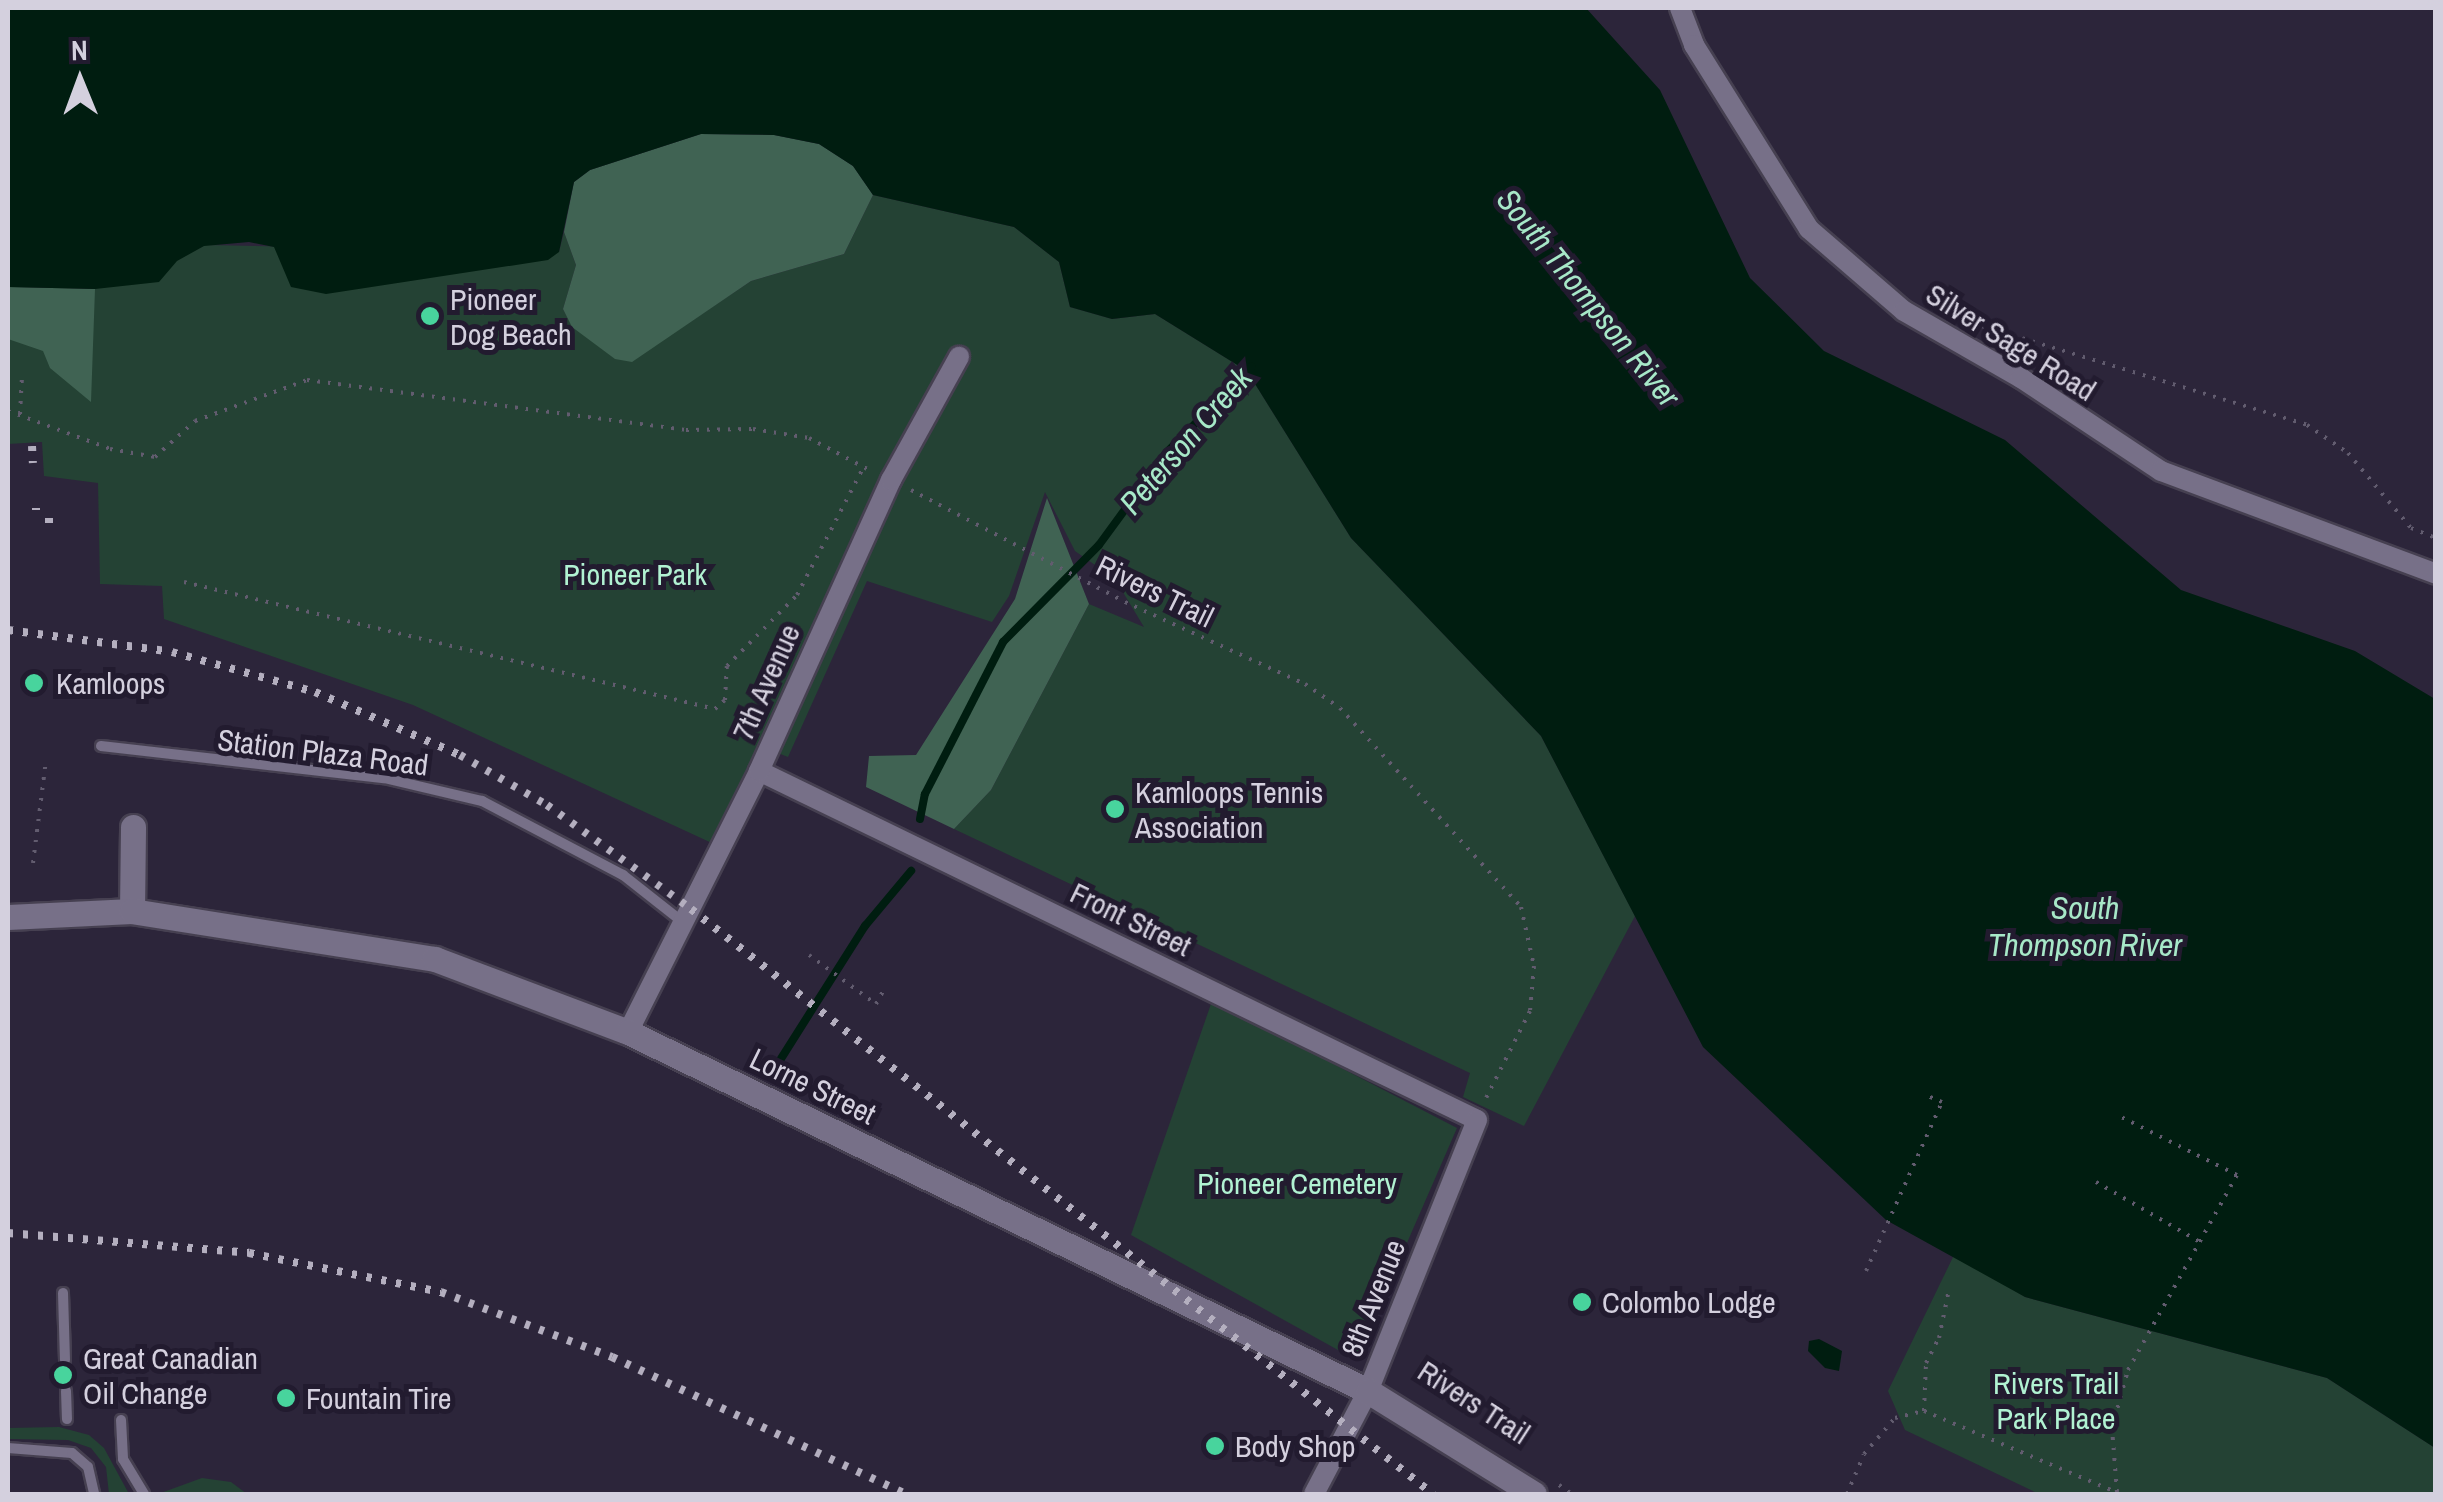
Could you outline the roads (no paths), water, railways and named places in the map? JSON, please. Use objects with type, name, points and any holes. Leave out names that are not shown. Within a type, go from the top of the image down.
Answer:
[{"type":"street","name":"Silver Sage Road","points":[[1680,8],[1694,45],[1809,228],[1904,312],[2021,378],[2161,471],[2209,494],[2366,544],[2436,574]]},
{"type":"street","name":"7th Avenue","points":[[628,1032],[759,772],[890,480],[959,356]]},
{"type":"street","name":"Front Street","points":[[759,772],[1479,1110]]},
{"type":"street","points":[[132,911],[133,826]]},
{"type":"street","name":"Lorne Street","points":[[8,917],[132,911],[435,959],[628,1032],[1368,1391],[1539,1485]]},
{"type":"street","name":"8th Avenue","points":[[1314,1494],[1368,1391],[1479,1110]]},
{"type":"lane","name":"Station Plaza Road","points":[[102,746],[384,778],[482,801],[623,874],[684,923]]},
{"type":"lane","points":[[63,1292],[65,1360]]},
{"type":"lane","points":[[66,1391],[66,1419]]},
{"type":"lane","points":[[121,1420],[124,1459],[144,1494]]},
{"type":"lane","points":[[8,1448],[72,1453],[88,1467],[94,1494]]},
{"type":"water","name":"South Thompson River","points":[[8,8],[1586,8],[1660,90],[1750,278],[1824,351],[2005,440],[2181,590],[2355,651],[2435,699],[2435,1448],[2327,1378],[2025,1297],[1886,1220],[1703,1047],[1541,736],[1351,538],[1247,371],[1155,314],[1112,319],[1070,307],[1059,262],[1014,227],[873,195],[853,166],[819,144],[774,135],[701,134],[590,170],[574,182],[559,252],[548,260],[326,294],[291,287],[274,247],[249,242],[204,246],[177,261],[159,282],[95,289],[8,287]]},
{"type":"water","points":[[1819,1339],[1842,1351],[1839,1371],[1825,1368],[1808,1351],[1809,1341]]},
{"type":"waterway","name":"Peterson Creek","points":[[920,819],[925,794],[1003,642],[1099,545],[1167,452],[1251,367]]},
{"type":"waterway","name":"Peterson Creek","points":[[777,1065],[865,926],[911,871]]},
{"type":"railway","points":[[32,446],[33,463]]},
{"type":"railway","points":[[49,517],[49,523]]},
{"type":"railway","points":[[8,630],[172,652],[315,692],[460,755],[547,805],[691,909],[1433,1494]]},
{"type":"railway","points":[[8,1233],[249,1253],[441,1292],[612,1357],[906,1494]]},
{"type":"place","name":"Pioneer Dog Beach","points":[[430,316]]},
{"type":"place","name":"Kamloops","points":[[34,683]]},
{"type":"place","name":"Kamloops Tennis Association","points":[[1115,809]]},
{"type":"place","name":"Colombo Lodge","points":[[1582,1302]]},
{"type":"place","name":"Great Canadian Oil Change","points":[[63,1375]]},
{"type":"place","name":"Fountain Tire","points":[[286,1398]]},
{"type":"place","name":"Body Shop","points":[[1215,1446]]},
{"type":"park label","name":"Pioneer Park","points":[[635,574]]},
{"type":"park label","name":"Pioneer Cemetery","points":[[1297,1183]]},
{"type":"park label","name":"Rivers Trail Park Place","points":[[2056,1400]]}]
